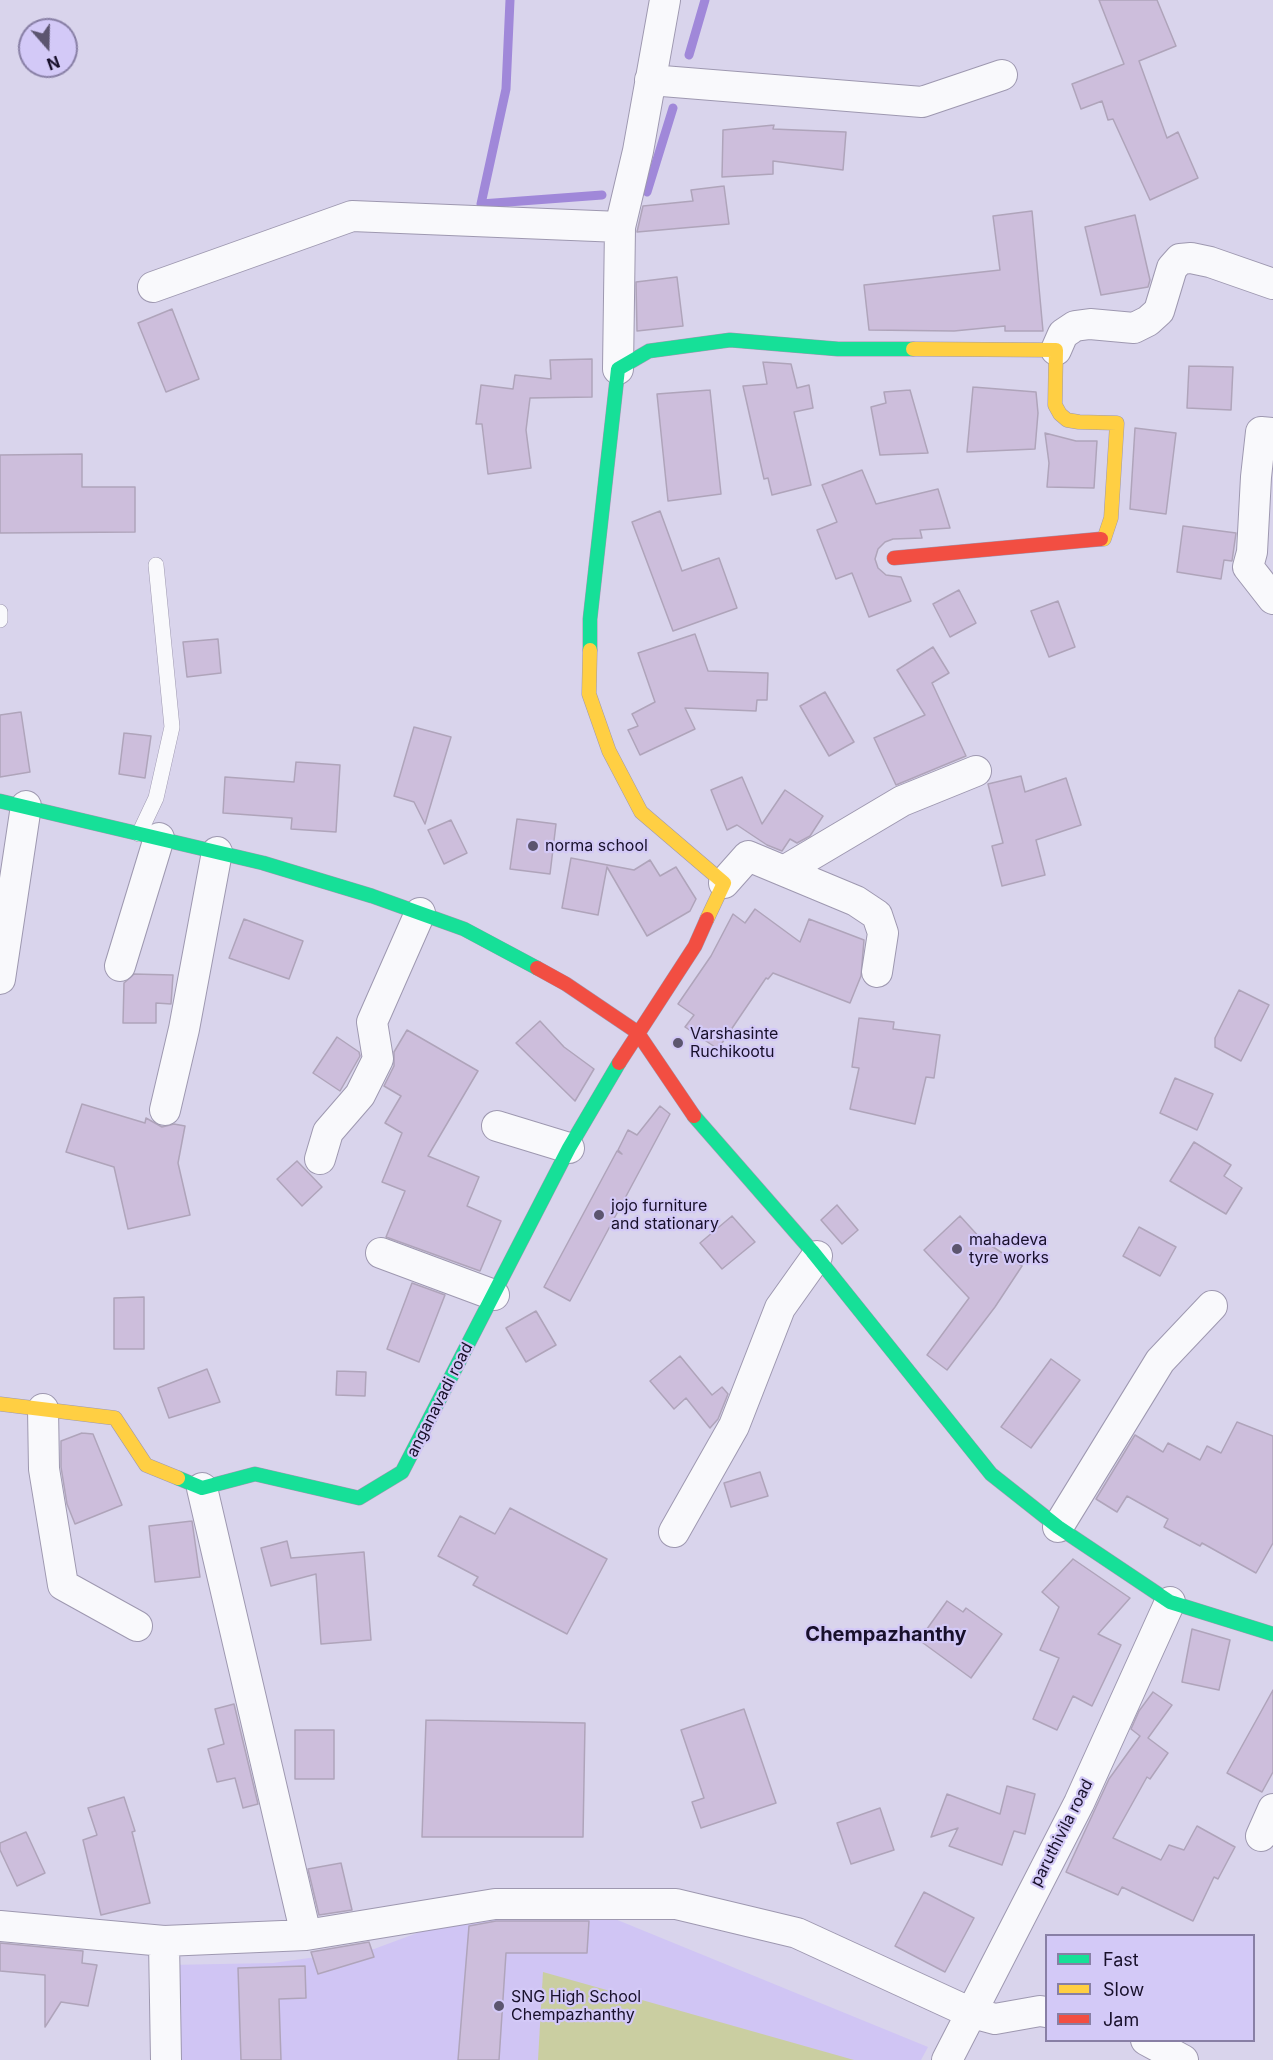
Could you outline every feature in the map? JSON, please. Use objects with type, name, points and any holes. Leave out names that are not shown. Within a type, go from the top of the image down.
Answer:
[{"type":"street","points":[[665,0],[638,151],[620,227],[618,369],[590,619],[589,694],[609,751],[641,812],[724,883],[748,856],[856,901],[877,915],[883,933],[877,972]]},
{"type":"street","points":[[650,80],[922,102],[1002,75]]},
{"type":"street","points":[[153,287],[352,216],[620,227]]},
{"type":"street","points":[[894,558],[927,557],[1104,539],[1111,518],[1117,423],[1079,422],[1067,420],[1060,414],[1055,405],[1056,350],[1063,334],[1075,326],[1090,324],[1134,328],[1149,321],[1159,311],[1172,268],[1180,260],[1191,258],[1210,262],[1273,284]]},
{"type":"street","points":[[618,369],[649,351],[730,340],[838,349],[1056,350]]},
{"type":"street","points":[[1273,433],[1261,432],[1252,552],[1248,567],[1273,599]]},
{"type":"street","points":[[784,871],[902,801],[976,771]]},
{"type":"street","points":[[0,979],[13,803],[263,862],[464,929],[566,984],[637,1032],[703,1130],[817,1256],[991,1474],[1058,1527],[1170,1602],[1273,1634]]},
{"type":"street","points":[[120,966],[149,836]]},
{"type":"street","points":[[165,1110],[184,1029],[217,852]]},
{"type":"street","name":"anganavadi road","points":[[202,1488],[255,1474],[359,1498],[402,1472],[569,1148],[637,1032],[695,946],[724,883]]},
{"type":"street","points":[[320,1159],[328,1132],[360,1095],[378,1059],[372,1022],[420,914]]},
{"type":"street","points":[[497,1126],[569,1148]]},
{"type":"street","points":[[381,1253],[494,1295]]},
{"type":"street","points":[[674,1532],[734,1426],[780,1308],[817,1256]]},
{"type":"street","points":[[1058,1527],[1160,1361],[1212,1306]]},
{"type":"street","points":[[0,1404],[115,1418],[146,1465],[202,1488],[306,1935]]},
{"type":"street","points":[[43,1410],[44,1469],[63,1585],[137,1626]]},
{"type":"street","name":"paruthivila road","points":[[947,2060],[969,2012],[1079,1803],[1170,1602]]},
{"type":"street","points":[[0,1926],[164,1941],[306,1935],[495,1904],[676,1904],[796,1933],[969,2012],[995,2019],[1045,2012]]},
{"type":"street","points":[[164,1941],[166,2060]]},
{"type":"street","points":[[1150,2042],[1183,2060]]},
{"type":"lane","points":[[149,836],[172,727],[156,566]]},
{"type":"lane","points":[[0,612],[0,620]]},
{"type":"shaded area","name":"SNG High School Chempazhanthy","points":[[593,1910],[928,2047],[921,2060],[174,2060],[168,1965],[273,1963],[374,1949],[463,1916]]},
{"type":"green space","points":[[543,1972],[854,2060],[538,2060]]},
{"type":"building","points":[[1099,0],[1157,0],[1176,46],[1139,61],[1167,138],[1178,132],[1198,178],[1150,200],[1113,119],[1108,120],[1102,101],[1081,109],[1072,84],[1124,64]]},
{"type":"building","points":[[774,125],[773,129],[846,132],[843,170],[773,161],[773,174],[722,177],[723,130]]},
{"type":"building","points":[[724,186],[729,224],[637,232],[643,206],[693,201],[691,190]]},
{"type":"building","points":[[1032,211],[1043,331],[1005,331],[1005,326],[954,331],[869,330],[864,285],[1000,270],[993,216]]},
{"type":"building","points":[[1135,215],[1150,280],[1148,287],[1101,295],[1085,227]]},
{"type":"building","points":[[677,277],[683,326],[637,331],[636,282]]},
{"type":"building","points":[[172,309],[199,379],[166,392],[138,323]]},
{"type":"building","points":[[592,359],[592,397],[530,398],[526,430],[531,468],[488,474],[482,424],[476,424],[481,385],[513,389],[515,375],[551,379],[550,360]]},
{"type":"building","points":[[763,362],[791,364],[797,388],[809,385],[813,408],[794,412],[811,485],[772,495],[768,478],[764,479],[743,386],[767,384]]},
{"type":"building","points":[[1189,366],[1233,367],[1231,410],[1187,408]]},
{"type":"building","points":[[973,387],[1036,392],[1038,413],[1035,449],[967,452]]},
{"type":"building","points":[[710,390],[721,494],[668,501],[657,394]]},
{"type":"building","points":[[910,390],[928,453],[880,455],[871,407],[886,403],[884,392]]},
{"type":"building","points":[[1135,428],[1176,433],[1166,514],[1130,509]]},
{"type":"building","points":[[1045,433],[1076,441],[1097,441],[1094,488],[1047,487],[1049,463]]},
{"type":"building","points":[[82,454],[82,487],[135,487],[135,532],[0,533],[0,455]]},
{"type":"building","points":[[862,470],[876,504],[938,489],[950,528],[920,530],[922,538],[893,539],[885,542],[878,549],[875,559],[878,568],[886,575],[901,577],[911,601],[869,617],[852,573],[836,579],[817,530],[837,522],[822,485]]},
{"type":"building","points":[[660,511],[682,571],[719,558],[737,608],[673,631],[632,522]]},
{"type":"building","points":[[1183,526],[1236,533],[1232,561],[1224,560],[1221,579],[1177,572]]},
{"type":"building","points":[[959,590],[976,623],[950,637],[933,604]]},
{"type":"building","points":[[1058,601],[1075,647],[1049,657],[1031,611]]},
{"type":"building","points":[[695,634],[708,671],[768,673],[767,700],[757,700],[756,711],[685,708],[695,729],[640,755],[628,730],[638,726],[632,714],[655,702],[638,653]]},
{"type":"building","points":[[218,639],[221,673],[187,677],[183,642]]},
{"type":"building","points":[[933,647],[949,673],[932,683],[966,756],[896,785],[874,738],[925,715],[897,670]]},
{"type":"building","points":[[825,692],[854,742],[829,756],[800,706]]},
{"type":"building","points":[[21,712],[30,772],[0,777],[0,715]]},
{"type":"building","points":[[414,727],[451,737],[425,824],[414,802],[394,796]]},
{"type":"building","points":[[124,733],[151,736],[145,778],[119,774]]},
{"type":"building","points":[[296,762],[340,765],[336,832],[291,829],[292,818],[223,813],[225,777],[294,782]]},
{"type":"building","points":[[1021,776],[1025,792],[1066,778],[1081,825],[1036,840],[1045,875],[1002,886],[992,846],[1003,843],[988,784]]},
{"type":"building","points":[[742,777],[762,824],[785,790],[823,816],[810,836],[797,843],[790,839],[782,851],[767,845],[737,825],[727,830],[711,790]]},
{"type":"building","name":"norma school","points":[[517,819],[556,824],[550,874],[510,869]]},
{"type":"building","points":[[451,820],[467,853],[444,864],[428,830]]},
{"type":"building","points":[[571,858],[634,870],[650,860],[660,876],[676,867],[696,899],[690,911],[647,936],[607,867],[598,915],[562,908]]},
{"type":"building","points":[[755,909],[800,942],[809,919],[864,940],[861,976],[850,1003],[773,973],[768,979],[766,978],[718,1049],[685,1027],[694,1015],[678,1004],[711,956],[733,914],[745,923]]},
{"type":"building","points":[[244,919],[303,941],[289,979],[229,958]]},
{"type":"building","points":[[134,974],[173,975],[171,1004],[156,1003],[156,1023],[123,1023],[124,983]]},
{"type":"building","points":[[1239,990],[1269,1005],[1241,1061],[1215,1047],[1215,1038]]},
{"type":"building","points":[[859,1018],[894,1022],[893,1029],[940,1035],[934,1078],[926,1077],[915,1124],[850,1109],[859,1068],[852,1067]]},
{"type":"building","points":[[540,1021],[564,1047],[594,1069],[575,1101],[516,1043]]},
{"type":"building","points":[[407,1030],[478,1071],[428,1156],[479,1177],[467,1206],[501,1221],[480,1271],[386,1237],[405,1191],[382,1182],[402,1133],[385,1123],[401,1096],[384,1086],[394,1066],[394,1052]]},
{"type":"building","points":[[337,1037],[359,1052],[360,1056],[340,1091],[313,1073]]},
{"type":"building","points":[[1175,1078],[1213,1094],[1197,1130],[1160,1113]]},
{"type":"building","points":[[82,1104],[145,1123],[146,1118],[162,1127],[174,1124],[185,1126],[178,1163],[190,1215],[128,1229],[114,1167],[66,1152]]},
{"type":"building","name":"jojo furniture and stationary","points":[[660,1106],[670,1114],[570,1301],[544,1287],[617,1151],[622,1154],[618,1150],[628,1130],[637,1135]]},
{"type":"building","points":[[1194,1142],[1231,1165],[1224,1176],[1242,1188],[1226,1214],[1170,1181]]},
{"type":"building","points":[[297,1161],[322,1187],[302,1206],[277,1179]]},
{"type":"building","points":[[837,1205],[858,1230],[842,1244],[821,1220]]},
{"type":"building","points":[[732,1216],[755,1242],[722,1269],[700,1243]]},
{"type":"building","points":[[960,1216],[981,1239],[1022,1266],[995,1307],[947,1370],[927,1355],[969,1298],[924,1250]]},
{"type":"building","points":[[1139,1227],[1176,1247],[1160,1276],[1123,1256]]},
{"type":"building","points":[[412,1283],[445,1295],[419,1362],[387,1349]]},
{"type":"building","points":[[144,1297],[144,1349],[114,1349],[114,1298]]},
{"type":"building","points":[[536,1311],[556,1345],[526,1362],[506,1328]]},
{"type":"building","points":[[680,1356],[712,1395],[722,1387],[728,1394],[718,1419],[710,1428],[686,1398],[674,1409],[650,1381]]},
{"type":"building","points":[[1051,1359],[1080,1380],[1031,1448],[1001,1427]]},
{"type":"building","points":[[207,1369],[220,1402],[169,1418],[158,1388]]},
{"type":"building","points":[[337,1371],[366,1372],[365,1396],[336,1395]]},
{"type":"building","points":[[1237,1422],[1273,1436],[1273,1543],[1256,1573],[1202,1543],[1200,1546],[1164,1527],[1168,1519],[1127,1496],[1117,1512],[1096,1499],[1135,1435],[1163,1452],[1168,1443],[1200,1460],[1207,1446],[1221,1453]]},
{"type":"building","points":[[82,1433],[93,1434],[122,1505],[75,1524],[67,1504],[61,1467],[61,1441]]},
{"type":"building","points":[[760,1472],[768,1496],[731,1507],[724,1483]]},
{"type":"building","points":[[510,1508],[607,1559],[567,1634],[473,1585],[478,1577],[438,1556],[460,1516],[495,1534]]},
{"type":"building","points":[[192,1521],[200,1577],[155,1582],[149,1526]]},
{"type":"building","points":[[287,1541],[291,1558],[364,1552],[371,1640],[321,1644],[316,1574],[271,1586],[261,1548]]},
{"type":"building","points":[[1073,1559],[1130,1598],[1098,1634],[1121,1645],[1092,1706],[1073,1696],[1057,1730],[1033,1719],[1059,1658],[1040,1650],[1059,1607],[1042,1592]]},
{"type":"building","points":[[947,1601],[963,1612],[966,1608],[1002,1634],[971,1678],[919,1640]]},
{"type":"building","points":[[1192,1629],[1230,1640],[1219,1690],[1182,1682]]},
{"type":"building","points":[[1273,1690],[1273,1772],[1262,1792],[1227,1773]]},
{"type":"building","points":[[1153,1692],[1172,1705],[1148,1738],[1168,1753],[1150,1779],[1147,1777],[1113,1838],[1161,1860],[1169,1845],[1184,1850],[1197,1826],[1235,1847],[1218,1879],[1214,1877],[1193,1921],[1122,1887],[1118,1895],[1066,1872],[1109,1779],[1140,1736],[1131,1729],[1139,1711]]},
{"type":"building","points":[[234,1704],[258,1804],[243,1808],[235,1778],[217,1782],[208,1749],[224,1744],[215,1709]]},
{"type":"building","points":[[744,1709],[776,1803],[701,1828],[692,1802],[704,1798],[681,1730]]},
{"type":"building","points":[[426,1720],[585,1723],[583,1837],[422,1837]]},
{"type":"building","points":[[295,1730],[334,1730],[334,1779],[295,1779]]},
{"type":"building","points":[[1007,1786],[1035,1794],[1025,1834],[1014,1831],[1002,1865],[949,1846],[958,1828],[931,1837],[947,1794],[1000,1814]]},
{"type":"building","points":[[124,1797],[135,1831],[132,1832],[150,1903],[101,1915],[83,1840],[97,1835],[88,1808]]},
{"type":"building","points":[[880,1808],[894,1850],[851,1864],[837,1823]]},
{"type":"building","points":[[26,1832],[45,1873],[17,1886],[0,1850],[0,1843]]},
{"type":"building","points":[[341,1863],[352,1910],[319,1915],[308,1869]]},
{"type":"building","points":[[924,1892],[974,1918],[945,1972],[895,1946]]},
{"type":"building","points":[[496,1921],[589,1921],[587,1953],[506,1953],[499,2060],[458,2060],[469,1926]]},
{"type":"building","points":[[369,1942],[374,1957],[318,1974],[311,1952]]},
{"type":"building","points":[[0,1943],[83,1951],[82,1963],[97,1965],[88,2006],[61,2002],[45,2027],[45,1975],[0,1971]]},
{"type":"building","points":[[305,1966],[306,1998],[279,1999],[281,2060],[241,2060],[238,1968]]},
{"type":"waterway","points":[[510,0],[506,89],[481,204],[602,195]]},
{"type":"waterway","points":[[689,55],[705,0]]},
{"type":"waterway","points":[[647,192],[673,108]]},
{"type":"traffic: fast","points":[[590,650],[590,619],[618,369],[649,351],[730,340],[838,349],[913,349]]},
{"type":"traffic: fast","points":[[0,801],[263,863],[372,896],[464,929],[537,968]]},
{"type":"traffic: fast","points":[[178,1478],[202,1488],[255,1474],[359,1498],[402,1472],[569,1148],[619,1063]]},
{"type":"traffic: fast","points":[[694,1116],[812,1251],[991,1474],[1058,1527],[1170,1602],[1273,1634]]},
{"type":"traffic: slow","points":[[913,349],[1056,350],[1055,405],[1060,414],[1067,420],[1079,422],[1117,423],[1111,518],[1104,539],[1101,539]]},
{"type":"traffic: slow","points":[[590,650],[589,694],[609,751],[641,812],[724,883],[707,919]]},
{"type":"traffic: slow","points":[[0,1404],[115,1418],[146,1465],[178,1478]]},
{"type":"traffic: jam","points":[[894,558],[1101,539]]},
{"type":"traffic: jam","points":[[619,1063],[695,946],[707,919]]},
{"type":"traffic: jam","points":[[537,968],[566,984],[637,1032],[694,1116]]},
{"type":"place","name":"norma school","points":[[533,846]]},
{"type":"place","name":"Varshasinte Ruchikootu","points":[[678,1043]]},
{"type":"place","name":"jojo furniture and stationary","points":[[599,1215]]},
{"type":"place","name":"mahadeva tyre works","points":[[957,1249]]},
{"type":"place","name":"SNG High School Chempazhanthy","points":[[499,2006]]},
{"type":"district","name":"Chempazhanthy","points":[[886,1635]]}]
